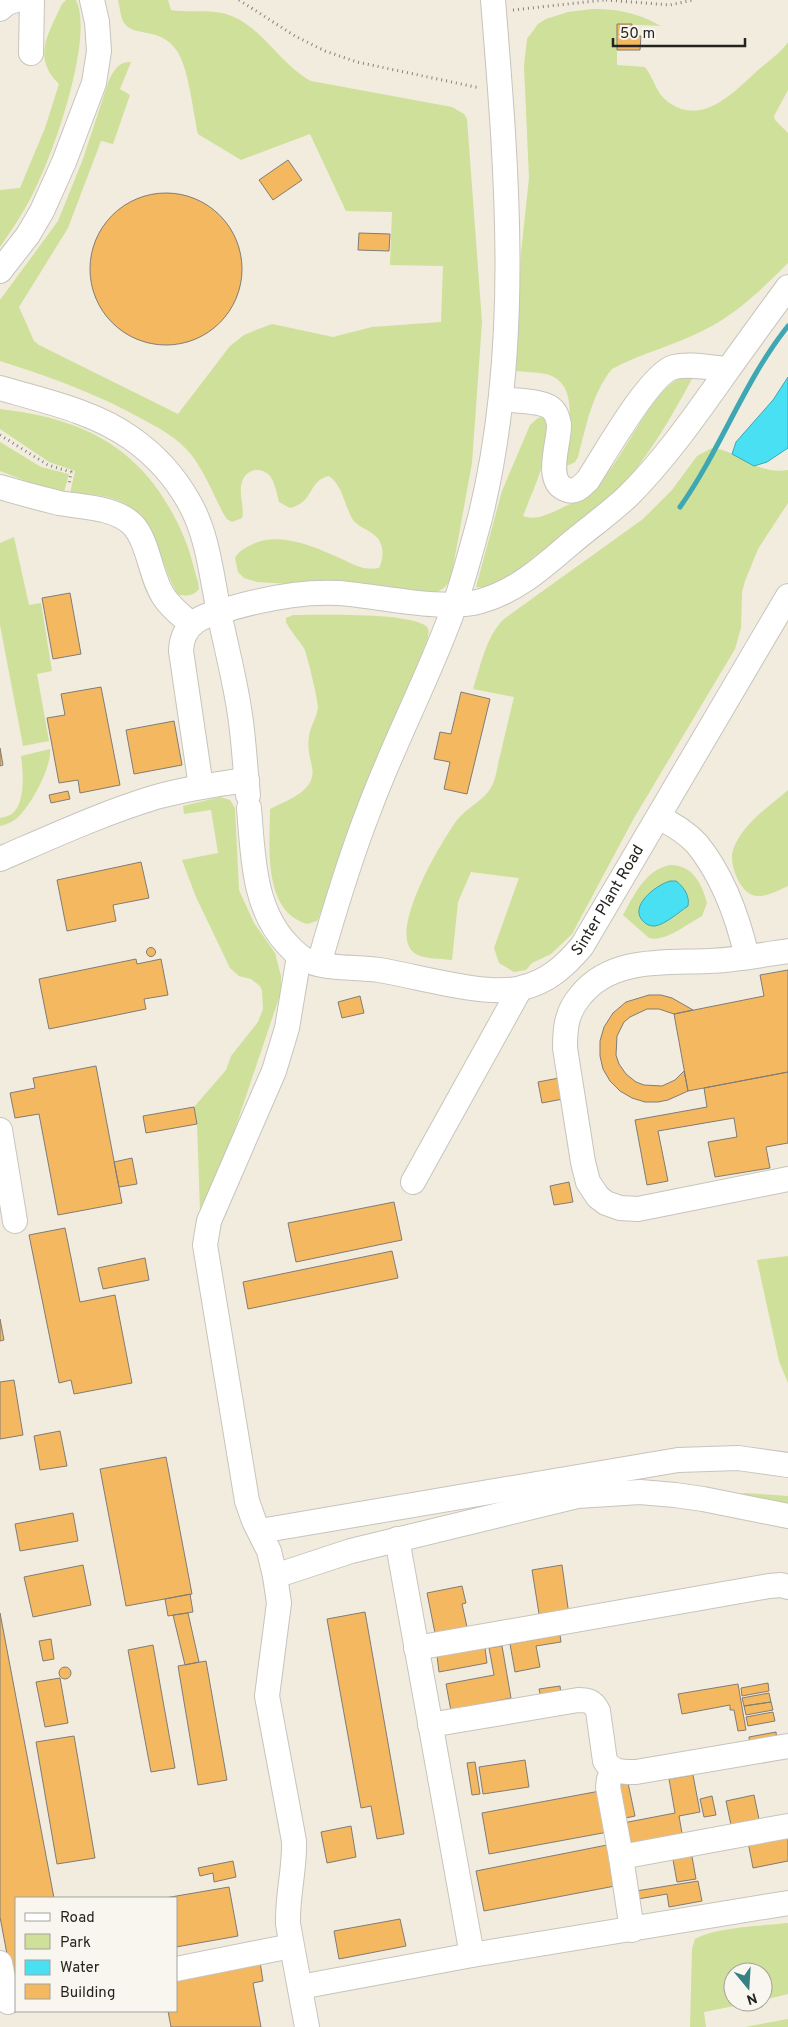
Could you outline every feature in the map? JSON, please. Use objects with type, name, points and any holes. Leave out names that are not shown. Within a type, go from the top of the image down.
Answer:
[{"type":"lane","points":[[0,9],[7,3],[16,0]]},
{"type":"lane","points":[[31,53],[32,0]]},
{"type":"lane","points":[[0,271],[28,235],[45,205],[94,82],[100,51],[97,22],[92,0]]},
{"type":"lane","points":[[307,2027],[288,1914],[295,1862],[294,1841],[267,1696],[279,1603],[276,1576],[269,1552],[247,1501],[206,1259],[205,1239],[209,1221],[274,1071],[290,1012],[309,960],[339,897],[370,807],[455,604],[483,502],[497,435],[501,399],[506,334],[508,239],[506,164],[493,6]]},
{"type":"lane","points":[[201,787],[181,651],[183,635],[191,624],[200,618],[219,611],[271,597],[338,593],[455,604],[479,602],[499,595],[520,584],[628,495],[676,442],[788,287]]},
{"type":"lane","points":[[501,399],[544,404],[553,410],[559,425],[554,466],[556,478],[564,489],[575,490],[588,480],[644,394],[662,372],[673,367],[688,366],[728,369]]},
{"type":"lane","points":[[0,388],[52,403],[108,424],[130,437],[164,467],[182,491],[199,524],[208,554],[240,716],[255,873],[266,913],[278,934],[309,960]]},
{"type":"lane","points":[[0,487],[26,496],[107,511],[120,516],[130,523],[140,536],[164,597],[172,608],[191,624]]},
{"type":"lane","name":"Sinter Plant Road","points":[[309,960],[498,991],[520,988],[541,982],[558,972],[582,946],[788,596]]},
{"type":"lane","points":[[0,859],[131,805],[157,797],[201,787],[248,794]]},
{"type":"lane","points":[[659,817],[681,830],[696,844],[709,862],[733,909],[748,957]]},
{"type":"lane","points":[[788,951],[710,961],[652,963],[620,968],[609,972],[593,983],[572,1005],[568,1012],[565,1031],[565,1048],[583,1162],[588,1182],[598,1197],[606,1203],[620,1208],[638,1209],[788,1179]]},
{"type":"lane","points":[[412,1182],[520,988]]},
{"type":"lane","points":[[0,1130],[15,1221]]},
{"type":"lane","points":[[260,1531],[678,1460],[738,1458],[788,1465]]},
{"type":"lane","points":[[276,1576],[344,1553],[578,1496],[631,1493],[703,1499],[788,1516]]},
{"type":"lane","points":[[397,1539],[472,1955]]},
{"type":"lane","points":[[416,1648],[769,1586],[781,1585],[788,1587]]},
{"type":"lane","points":[[430,1725],[578,1700],[590,1701],[598,1711],[605,1761],[613,1770],[619,1772],[636,1772],[788,1746]]},
{"type":"lane","points":[[613,1770],[608,1787],[632,1930]]},
{"type":"lane","points":[[621,1857],[788,1826]]},
{"type":"lane","points":[[300,1987],[472,1955],[788,1903]]},
{"type":"lane","points":[[178,1969],[292,1946]]},
{"type":"lane","points":[[0,1963],[8,2002]]},
{"type":"path","points":[[239,0],[295,36],[325,51],[356,62],[466,86],[500,90]]},
{"type":"path","points":[[493,6],[605,0],[670,6],[693,0]]},
{"type":"path","points":[[0,435],[48,465],[72,472],[64,504]]},
{"type":"shaded area","points":[[0,0],[788,0],[788,2027],[0,2027]]},
{"type":"green space","points":[[66,0],[76,0],[80,17],[80,39],[70,92],[45,168],[20,217],[0,247],[0,190],[20,188],[45,128],[59,84],[46,64],[44,54],[48,35],[62,4]]},
{"type":"green space","points":[[118,0],[168,0],[171,10],[226,14],[239,19],[250,27],[289,65],[311,81],[452,107],[464,114],[467,119],[482,322],[472,463],[451,578],[440,591],[434,593],[257,582],[244,578],[238,572],[235,558],[245,548],[264,540],[275,539],[299,542],[369,569],[379,568],[382,548],[375,535],[359,526],[353,520],[337,484],[329,476],[317,482],[304,501],[290,508],[279,502],[275,485],[270,476],[262,471],[254,470],[247,474],[241,486],[242,518],[232,522],[223,513],[208,482],[190,453],[168,434],[127,411],[91,394],[0,361],[0,300],[58,221],[83,159],[109,80],[117,67],[127,62],[131,62],[120,89],[130,95],[113,144],[101,141],[68,228],[19,307],[34,341],[178,414],[230,346],[244,335],[272,324],[333,337],[372,327],[441,322],[443,266],[390,265],[392,212],[346,211],[310,134],[241,160],[198,134],[188,79],[177,51],[171,43],[163,38],[128,27],[124,23]]},
{"type":"green space","points":[[592,9],[628,13],[661,26],[617,24],[617,65],[645,67],[662,96],[671,104],[683,109],[695,111],[718,103],[738,88],[788,42],[788,90],[774,116],[775,120],[788,133],[788,263],[749,300],[716,324],[612,369],[605,378],[595,399],[578,457],[575,462],[566,465],[564,452],[570,410],[569,401],[562,384],[546,374],[515,371],[521,253],[529,178],[524,66],[527,39],[538,24],[546,19],[568,12]]},
{"type":"green space","points":[[683,377],[693,377],[657,439],[637,468],[614,495],[586,519],[508,577],[493,585],[476,587],[502,491],[530,425],[542,417],[547,424],[548,435],[543,464],[523,516],[533,518],[560,509],[593,490],[615,463],[660,395],[671,384]]},
{"type":"green space","points":[[0,409],[61,421],[87,431],[111,444],[132,461],[152,481],[168,506],[188,546],[199,589],[190,595],[179,595],[155,543],[139,516],[120,501],[90,494],[70,493],[75,471],[49,462],[0,429]]},
{"type":"green space","points":[[0,442],[41,467],[69,474],[64,492],[36,485],[0,471]]},
{"type":"green space","points":[[712,448],[731,453],[766,469],[776,471],[788,470],[788,503],[758,549],[745,581],[742,592],[741,628],[735,649],[634,818],[572,934],[551,954],[532,963],[526,970],[514,972],[499,963],[494,948],[519,878],[471,872],[458,902],[452,960],[416,954],[412,951],[407,940],[412,905],[430,865],[457,820],[480,800],[492,786],[514,697],[473,689],[488,642],[504,619],[643,519],[672,490],[697,456]]},
{"type":"green space","points":[[14,537],[29,605],[41,603],[52,671],[37,674],[49,741],[23,746],[0,625],[0,543]]},
{"type":"green space","points":[[293,615],[363,615],[403,619],[418,622],[427,627],[429,631],[428,638],[341,865],[317,921],[307,924],[292,917],[282,906],[272,875],[269,840],[270,809],[299,794],[310,782],[312,775],[308,741],[318,703],[304,648],[286,622],[286,618]]},
{"type":"green space","points":[[50,749],[45,774],[30,802],[16,819],[0,826],[0,818],[12,814],[20,802],[22,795],[21,756]]},
{"type":"green space","points":[[788,790],[788,886],[766,895],[752,895],[739,882],[736,875],[732,863],[734,848],[748,825]]},
{"type":"green space","points":[[220,797],[230,800],[235,808],[239,890],[254,923],[275,953],[281,976],[281,992],[211,1200],[205,1209],[200,1211],[197,1124],[194,1107],[226,1070],[231,1056],[258,1022],[263,1009],[260,986],[251,979],[239,976],[230,968],[196,897],[182,860],[218,853],[211,810],[184,814],[183,806]]},
{"type":"green space","points":[[670,865],[685,868],[695,877],[707,903],[702,916],[668,936],[655,939],[649,938],[623,915],[647,877],[661,868]]},
{"type":"green space","points":[[788,1256],[788,1383],[779,1361],[757,1260]]},
{"type":"green space","points":[[745,1493],[788,1496],[788,1510],[732,1496]]},
{"type":"green space","points":[[788,1923],[788,1994],[773,1998],[773,1962],[723,1962],[723,2008],[704,2012],[706,2027],[690,2027],[692,1949],[695,1939],[727,1929]]},
{"type":"green space","points":[[788,2019],[788,2027],[745,2027]]},
{"type":"water","points":[[788,377],[788,448],[767,462],[754,466],[732,454],[736,442],[773,400]]},
{"type":"water","points":[[670,881],[676,881],[682,886],[687,895],[688,906],[664,923],[655,926],[647,925],[640,916],[641,903],[651,892]]},
{"type":"building","points":[[617,24],[632,24],[632,36],[641,36],[640,50],[617,50]]},
{"type":"building","points":[[288,160],[302,180],[273,200],[259,180]]},
{"type":"building","points":[[166,193],[181,194],[195,198],[208,205],[220,215],[230,227],[237,240],[241,254],[241,284],[237,298],[230,311],[220,323],[208,333],[195,340],[181,344],[166,345],[151,344],[137,340],[124,333],[112,323],[102,311],[95,298],[91,284],[90,269],[91,254],[95,240],[102,227],[112,215],[124,205],[137,198],[151,194]]},
{"type":"building","points":[[359,233],[390,234],[389,251],[358,250]]},
{"type":"building","points":[[70,593],[81,654],[53,659],[42,598]]},
{"type":"building","points":[[101,687],[120,785],[80,793],[78,780],[59,783],[47,718],[65,715],[61,694]]},
{"type":"building","points":[[461,692],[490,699],[467,794],[444,789],[450,762],[434,759],[440,732],[451,734]]},
{"type":"building","points":[[174,721],[182,765],[134,774],[126,730]]},
{"type":"building","points":[[0,748],[3,765],[0,766]]},
{"type":"building","points":[[68,791],[70,799],[51,803],[49,795]]},
{"type":"building","points":[[141,862],[149,898],[113,905],[116,921],[67,931],[57,880]]},
{"type":"building","points":[[151,948],[155,952],[151,956],[147,952]]},
{"type":"building","points":[[136,959],[137,964],[161,959],[168,995],[144,999],[146,1009],[49,1029],[39,979]]},
{"type":"building","points":[[788,970],[788,1072],[688,1091],[674,1014],[764,996],[760,975]]},
{"type":"building","points":[[649,995],[661,995],[672,998],[693,1010],[674,1014],[659,1009],[647,1009],[624,1022],[617,1036],[616,1055],[619,1064],[626,1074],[636,1082],[644,1085],[662,1086],[675,1080],[684,1071],[688,1091],[668,1100],[658,1102],[645,1102],[632,1098],[620,1091],[610,1081],[603,1069],[600,1056],[600,1041],[604,1027],[613,1013],[626,1002]]},
{"type":"building","points":[[360,996],[364,1013],[342,1018],[338,1002]]},
{"type":"building","points":[[96,1066],[122,1203],[58,1215],[39,1114],[15,1118],[10,1093],[35,1088],[33,1078]]},
{"type":"building","points":[[788,1072],[788,1143],[766,1147],[770,1168],[715,1177],[708,1142],[737,1137],[734,1118],[658,1131],[668,1181],[647,1185],[635,1120],[707,1107],[704,1088]]},
{"type":"building","points":[[559,1078],[563,1099],[542,1103],[538,1082]]},
{"type":"building","points":[[194,1107],[197,1124],[146,1133],[143,1116]]},
{"type":"building","points":[[132,1158],[137,1184],[119,1187],[114,1162]]},
{"type":"building","points":[[569,1182],[573,1202],[554,1205],[550,1186]]},
{"type":"building","points":[[394,1202],[402,1240],[296,1262],[288,1223]]},
{"type":"building","points":[[65,1228],[80,1302],[115,1295],[132,1383],[74,1394],[71,1380],[59,1383],[29,1235]]},
{"type":"building","points":[[392,1251],[398,1278],[248,1309],[243,1282]]},
{"type":"building","points":[[145,1258],[149,1280],[103,1289],[98,1268]]},
{"type":"building","points":[[0,1319],[4,1340],[0,1341]]},
{"type":"building","points":[[14,1380],[23,1435],[0,1439],[0,1382]]},
{"type":"building","points":[[60,1431],[67,1466],[40,1470],[34,1436]]},
{"type":"building","points":[[166,1457],[192,1594],[126,1606],[100,1469]]},
{"type":"building","points":[[73,1513],[78,1541],[20,1551],[15,1524]]},
{"type":"building","points":[[83,1565],[91,1605],[33,1617],[24,1577]]},
{"type":"building","points":[[562,1565],[569,1615],[540,1620],[532,1570]]},
{"type":"building","points":[[462,1586],[466,1603],[462,1604],[467,1627],[435,1633],[427,1593]]},
{"type":"building","points":[[190,1594],[193,1612],[168,1616],[165,1599]]},
{"type":"building","points":[[365,1612],[404,1834],[377,1839],[371,1806],[361,1808],[327,1619]]},
{"type":"building","points":[[0,1613],[54,1897],[15,1897],[15,1991],[0,1917]]},
{"type":"building","points":[[188,1613],[199,1662],[185,1665],[173,1615]]},
{"type":"building","points":[[560,1635],[561,1642],[536,1646],[540,1667],[515,1672],[510,1644]]},
{"type":"building","points":[[51,1639],[54,1659],[43,1661],[39,1641]]},
{"type":"building","points":[[153,1645],[175,1768],[151,1772],[128,1650]]},
{"type":"building","points":[[502,1646],[511,1698],[451,1711],[446,1684],[494,1675],[489,1648]]},
{"type":"building","points":[[485,1648],[487,1663],[439,1672],[437,1656]]},
{"type":"building","points":[[206,1661],[227,1780],[198,1785],[178,1666]]},
{"type":"building","points":[[63,1667],[67,1667],[71,1673],[67,1679],[63,1679],[59,1675],[59,1671]]},
{"type":"building","points":[[60,1678],[68,1723],[45,1727],[36,1682]]},
{"type":"building","points":[[768,1683],[769,1691],[742,1696],[741,1688]]},
{"type":"building","points":[[738,1684],[746,1730],[738,1731],[734,1710],[730,1710],[730,1705],[682,1714],[678,1694]]},
{"type":"building","points":[[560,1686],[561,1694],[541,1698],[539,1689]]},
{"type":"building","points":[[769,1693],[771,1702],[744,1706],[742,1698]]},
{"type":"building","points":[[771,1702],[773,1710],[746,1715],[744,1706]]},
{"type":"building","points":[[773,1712],[775,1721],[748,1726],[746,1717]]},
{"type":"building","points":[[776,1732],[777,1741],[750,1746],[749,1737]]},
{"type":"building","points":[[74,1736],[95,1858],[57,1864],[36,1742]]},
{"type":"building","points":[[525,1760],[529,1787],[483,1794],[479,1767]]},
{"type":"building","points":[[475,1762],[480,1794],[472,1795],[467,1763]]},
{"type":"building","points":[[693,1775],[700,1812],[679,1816],[683,1839],[627,1848],[623,1823],[675,1813],[669,1779]]},
{"type":"building","points":[[628,1783],[635,1816],[621,1819],[615,1786]]},
{"type":"building","points":[[600,1791],[608,1832],[489,1854],[482,1813]]},
{"type":"building","points":[[754,1795],[759,1819],[731,1825],[726,1801]]},
{"type":"building","points":[[712,1796],[716,1815],[704,1817],[700,1799]]},
{"type":"building","points":[[351,1826],[356,1857],[327,1863],[321,1832]]},
{"type":"building","points":[[788,1834],[788,1861],[753,1868],[748,1842]]},
{"type":"building","points":[[607,1845],[615,1886],[484,1911],[476,1871]]},
{"type":"building","points":[[691,1851],[696,1879],[677,1882],[672,1854]]},
{"type":"building","points":[[233,1861],[236,1877],[214,1882],[213,1873],[200,1876],[198,1868]]},
{"type":"building","points":[[698,1881],[702,1901],[669,1907],[667,1894],[638,1899],[636,1891]]},
{"type":"building","points":[[229,1887],[238,1936],[178,1947],[178,1897],[171,1897]]},
{"type":"building","points":[[400,1919],[406,1946],[339,1959],[334,1931]]},
{"type":"building","points":[[260,1962],[263,1981],[253,1983],[261,2027],[171,2027],[168,2012],[178,2012],[178,1978]]},
{"type":"waterway","points":[[680,507],[695,485],[758,369],[788,326]]}]
